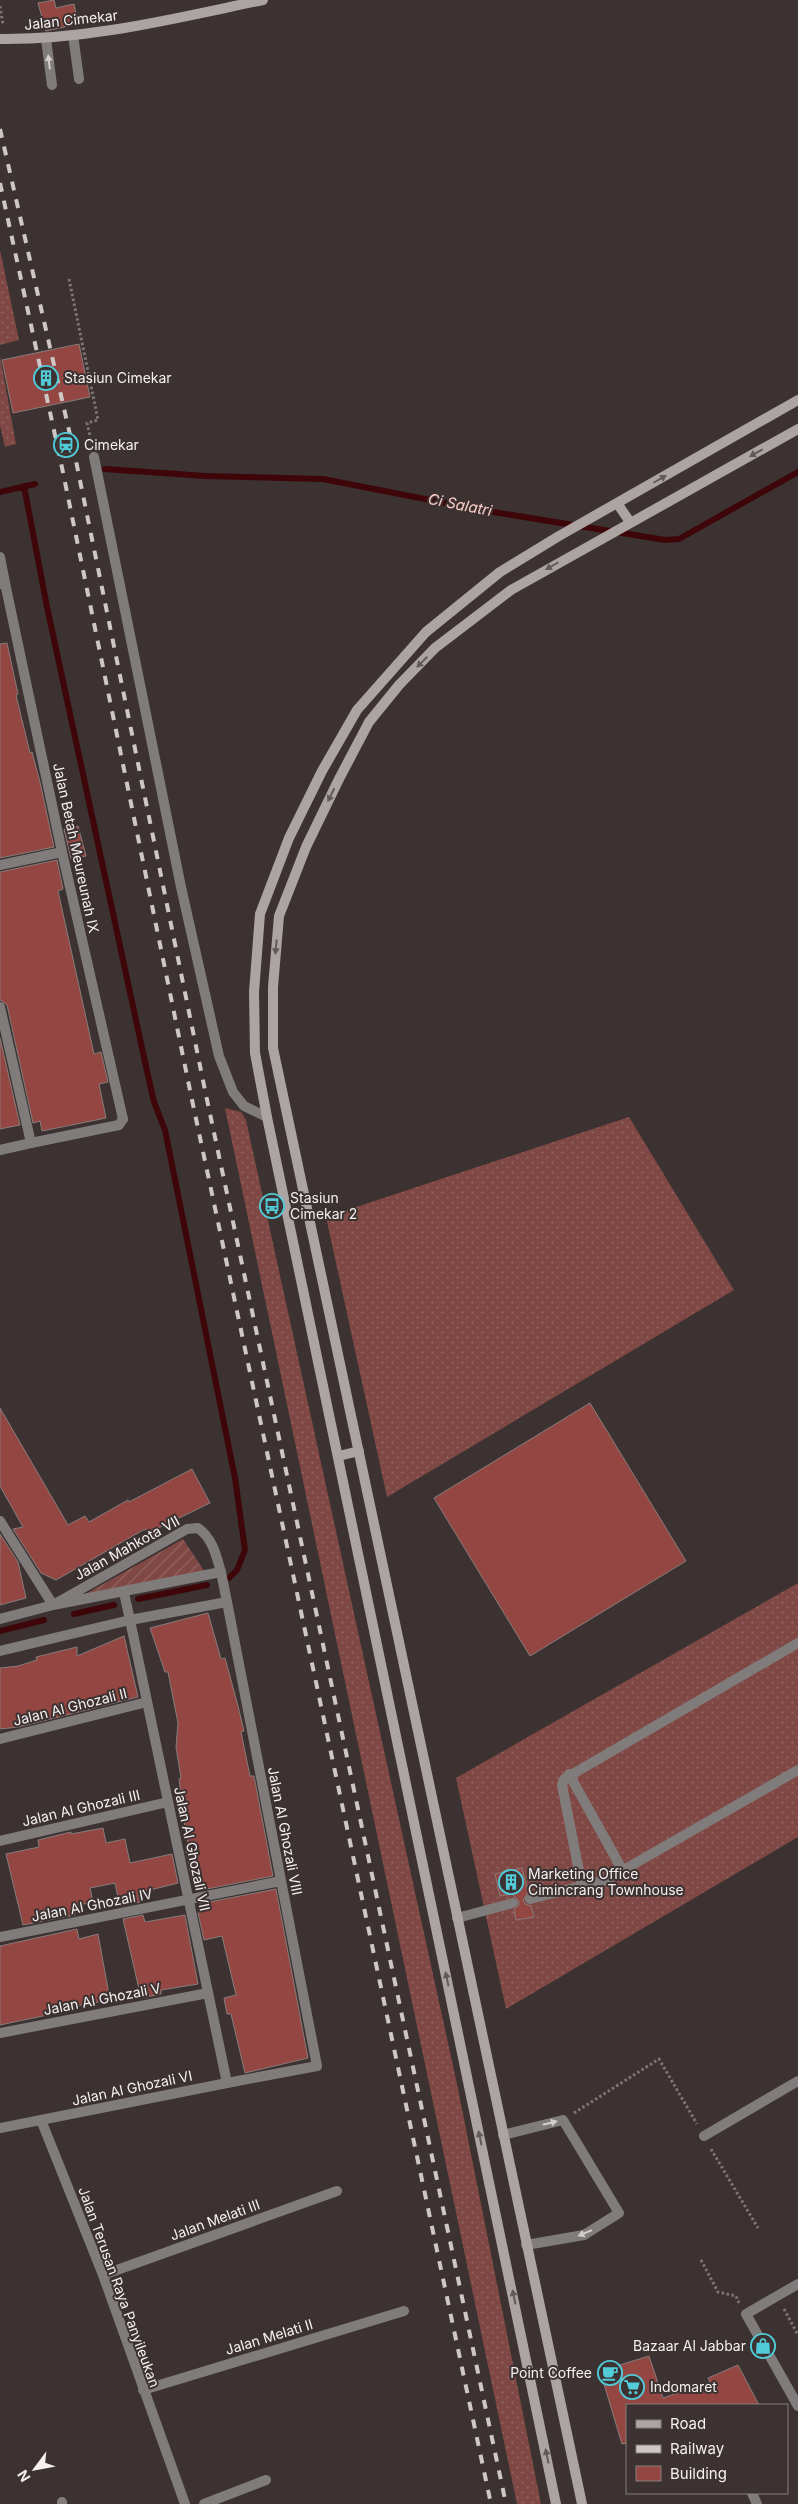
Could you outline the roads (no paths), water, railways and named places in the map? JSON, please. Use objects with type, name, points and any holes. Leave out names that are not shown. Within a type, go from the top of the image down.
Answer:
[{"type":"street","name":"Jalan Cimekar","points":[[0,39],[46,39],[73,36],[263,0]]},
{"type":"street","points":[[73,36],[79,79]]},
{"type":"street","points":[[46,39],[52,85]]},
{"type":"street","points":[[556,2504],[255,1053],[254,992],[260,914],[289,838],[322,771],[356,710],[426,632],[500,572],[559,536],[798,400]]},
{"type":"street","points":[[582,2504],[273,1048],[273,987],[279,916],[306,847],[369,722],[399,685],[435,648],[511,590],[798,429]]},
{"type":"street","points":[[94,457],[181,886],[219,1056],[233,1092],[244,1106],[267,1117]]},
{"type":"street","points":[[617,503],[626,525]]},
{"type":"street","name":"Jalan Betah Meureunah IX","points":[[0,557],[3,583],[123,1119],[119,1125],[31,1143]]},
{"type":"street","points":[[0,865],[62,852]]},
{"type":"street","points":[[0,1006],[31,1143],[0,1150]]},
{"type":"street","points":[[0,1058],[11,1055]]},
{"type":"street","points":[[339,1456],[359,1451]]},
{"type":"street","points":[[0,1521],[53,1605]]},
{"type":"street","name":"Jalan Mahkota VII","points":[[53,1605],[187,1529],[198,1528],[204,1533],[212,1545],[220,1572]]},
{"type":"street","points":[[0,1619],[53,1605],[220,1572]]},
{"type":"street","name":"Jalan Al Ghozali VIII","points":[[220,1572],[317,2066]]},
{"type":"street","name":"Jalan Al Ghozali VII","points":[[124,1592],[228,2083]]},
{"type":"street","points":[[0,1650],[225,1596]]},
{"type":"street","points":[[582,1886],[562,1785],[569,1774],[798,1643]]},
{"type":"street","name":"Jalan Al Ghozali II","points":[[0,1739],[147,1702]]},
{"type":"street","points":[[530,1899],[606,1880],[798,1770]]},
{"type":"street","points":[[569,1774],[622,1871]]},
{"type":"street","name":"Jalan Al Ghozali III","points":[[0,1840],[168,1802]]},
{"type":"street","name":"Jalan Al Ghozali IV","points":[[0,1937],[281,1881]]},
{"type":"street","points":[[457,1918],[513,1904]]},
{"type":"street","name":"Jalan Al Ghozali V","points":[[0,2033],[208,1993]]},
{"type":"street","name":"Jalan Al Ghozali VI","points":[[41,2120],[317,2066]]},
{"type":"street","points":[[704,2136],[798,2081]]},
{"type":"street","points":[[0,2128],[41,2120]]},
{"type":"street","name":"Jalan Terusan Raya Panyileukan","points":[[41,2120],[103,2275],[184,2504]]},
{"type":"street","points":[[503,2135],[563,2120],[620,2213],[584,2235],[526,2245]]},
{"type":"street","name":"Jalan Melati III","points":[[103,2275],[336,2192]]},
{"type":"street","points":[[798,2284],[746,2314],[798,2406]]},
{"type":"street","name":"Jalan Melati II","points":[[143,2390],[404,2311]]},
{"type":"street","points":[[204,2504],[266,2480]]},
{"type":"waterway","name":"Ci Salatri","points":[[105,469],[205,476],[323,479],[481,510],[665,540],[679,539],[798,472]]},
{"type":"waterway","points":[[0,492],[35,484]]},
{"type":"waterway","points":[[24,486],[47,607],[145,1062],[154,1102],[165,1130],[235,1478],[245,1550],[237,1570],[229,1578]]},
{"type":"waterway","points":[[138,1599],[207,1585]]},
{"type":"waterway","points":[[74,1614],[114,1605]]},
{"type":"waterway","points":[[0,1631],[44,1620]]},
{"type":"railway","points":[[0,129],[76,461],[206,1095],[506,2504]]},
{"type":"railway","points":[[0,183],[60,458],[192,1100],[491,2504]]},
{"type":"place","name":"Stasiun Cimekar","points":[[46,378]]},
{"type":"place","name":"Cimekar","points":[[66,445]]},
{"type":"place","name":"Stasiun Cimekar 2","points":[[272,1206]]},
{"type":"place","name":"Marketing Office Cimincrang Townhouse","points":[[511,1882]]},
{"type":"place","name":"Bazaar Al Jabbar","points":[[763,2346]]},
{"type":"place","name":"Point Coffee","points":[[610,2373]]},
{"type":"place","name":"Indomaret","points":[[632,2387]]}]
